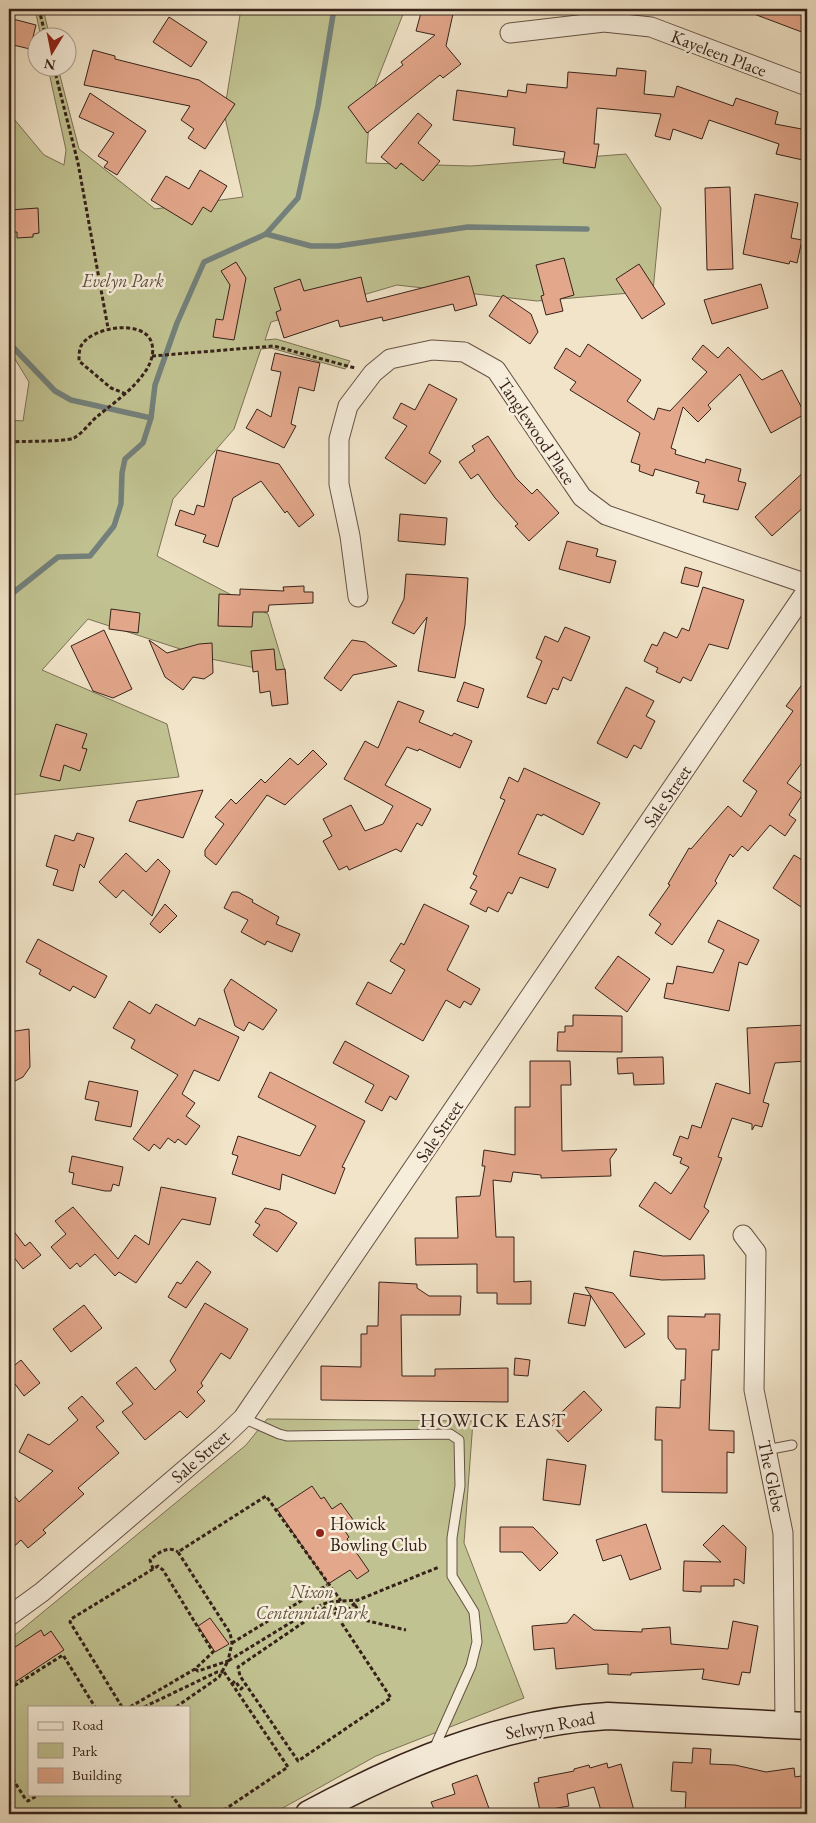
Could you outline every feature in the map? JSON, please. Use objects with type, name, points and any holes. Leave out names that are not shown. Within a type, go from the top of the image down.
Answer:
[{"type":"street","name":"Kayeleen Place","points":[[510,33],[604,22],[651,28],[807,86]]},
{"type":"street","name":"Tanglewood Place","points":[[358,597],[350,536],[338,484],[339,439],[348,406],[373,373],[390,359],[432,350],[464,352],[496,370],[582,497],[606,515],[807,584]]},
{"type":"street","name":"Sale Street","points":[[9,1615],[42,1592],[243,1418],[807,590]]},
{"type":"street","name":"The Glebe","points":[[743,1235],[756,1252],[754,1390],[783,1533],[796,1724]]},
{"type":"street","name":"Selwyn Road","points":[[309,1814],[371,1781],[431,1755],[514,1730],[577,1717],[608,1716],[796,1724]]},
{"type":"lane","points":[[243,1418],[287,1436],[450,1434],[459,1440],[460,1486],[452,1538],[452,1576],[474,1612],[477,1642],[471,1666],[431,1755]]},
{"type":"lane","points":[[766,1450],[792,1444]]},
{"type":"path","points":[[39,9],[44,28]]},
{"type":"path","points":[[57,78],[78,163],[108,328]]},
{"type":"path","points":[[9,442],[73,438],[126,394],[136,384],[152,356],[152,342],[143,333],[131,328],[108,328],[92,334],[81,346],[79,361],[111,388],[126,394]]},
{"type":"path","points":[[152,356],[274,346],[373,373]]},
{"type":"path","points":[[178,1552],[266,1496],[327,1585],[341,1601]]},
{"type":"path","points":[[153,1569],[150,1560],[167,1549],[174,1548],[230,1633],[232,1643],[224,1672],[177,1706]]},
{"type":"path","points":[[121,1706],[70,1622],[158,1566],[163,1570],[214,1652],[195,1669],[132,1706]]},
{"type":"path","points":[[195,1669],[198,1671],[212,1668],[228,1661],[316,1607],[329,1602],[358,1600],[440,1567]]},
{"type":"path","points":[[232,1643],[327,1585]]},
{"type":"path","points":[[331,1607],[390,1698],[298,1761],[238,1672],[241,1664],[326,1607],[331,1607],[348,1610],[358,1600]]},
{"type":"path","points":[[354,1605],[364,1620],[406,1630]]},
{"type":"path","points":[[9,1689],[63,1655],[94,1706]]},
{"type":"path","points":[[146,1706],[217,1672],[224,1672]]},
{"type":"path","points":[[218,1814],[288,1767],[224,1672]]},
{"type":"path","points":[[232,1684],[235,1681],[241,1689],[246,1684]]},
{"type":"path","points":[[9,1773],[28,1802],[37,1796]]},
{"type":"path","points":[[172,1796],[185,1814]]},
{"type":"green space","points":[[35,9],[43,9],[48,28],[39,28]]},
{"type":"green space","name":"Evelyn Park","points":[[241,9],[405,9],[371,96],[366,163],[471,166],[626,154],[661,208],[653,291],[537,301],[397,285],[271,322],[265,340],[276,339],[350,361],[345,369],[271,348],[261,349],[234,429],[173,499],[157,556],[268,614],[286,674],[211,659],[88,619],[42,670],[167,724],[179,777],[9,795],[9,420],[23,421],[29,382],[13,356],[9,355],[9,113],[44,155],[64,165],[66,150],[50,78],[61,78],[79,149],[155,209],[243,197],[224,113]]},
{"type":"green space","name":"Nixon Centennial Park","points":[[267,1419],[473,1421],[464,1543],[524,1698],[376,1756],[272,1814],[9,1814],[9,1640],[246,1445]]},
{"type":"building","points":[[422,9],[454,9],[446,46],[461,64],[443,78],[440,75],[367,133],[348,107],[403,65],[401,62],[435,35],[416,31]]},
{"type":"building","points":[[747,9],[807,9],[807,34],[746,11]]},
{"type":"building","points":[[169,17],[207,42],[191,67],[153,42]]},
{"type":"building","points":[[9,18],[36,25],[35,28],[28,28],[28,49],[9,44]]},
{"type":"building","points":[[93,50],[115,56],[115,59],[199,80],[235,104],[205,149],[188,138],[194,129],[181,120],[190,106],[84,85]]},
{"type":"building","points":[[617,68],[646,71],[644,94],[674,97],[677,86],[733,106],[736,98],[778,112],[775,124],[807,130],[807,161],[776,154],[779,144],[709,120],[702,139],[673,129],[670,140],[655,136],[661,114],[597,108],[594,144],[599,144],[595,168],[563,163],[565,152],[513,145],[515,128],[453,120],[457,90],[507,97],[508,90],[526,93],[527,84],[567,88],[568,72],[616,76]]},
{"type":"building","points":[[90,93],[146,131],[117,175],[104,167],[108,162],[98,156],[114,133],[79,117]]},
{"type":"building","points":[[418,113],[432,125],[418,143],[440,161],[423,181],[401,163],[396,169],[381,157]]},
{"type":"building","points":[[200,170],[227,186],[211,212],[203,207],[192,225],[151,200],[166,176],[189,189]]},
{"type":"building","points":[[730,187],[733,269],[707,270],[705,188]]},
{"type":"building","points":[[755,194],[798,203],[791,238],[802,240],[797,263],[790,261],[789,264],[743,254]]},
{"type":"building","points":[[38,208],[39,233],[33,234],[33,237],[17,238],[17,232],[9,232],[9,210]]},
{"type":"building","points":[[564,258],[574,295],[560,299],[563,311],[546,315],[541,296],[544,295],[536,265]]},
{"type":"building","points":[[236,262],[246,278],[234,340],[213,337],[216,319],[223,320],[230,285],[221,271]]},
{"type":"building","points":[[639,264],[665,304],[642,319],[616,279]]},
{"type":"building","points":[[469,276],[477,305],[455,311],[453,304],[383,321],[382,317],[340,327],[338,320],[284,338],[276,312],[281,310],[274,288],[300,279],[304,291],[361,277],[367,302]]},
{"type":"building","points":[[761,284],[768,308],[712,324],[704,300]]},
{"type":"building","points":[[503,295],[531,314],[538,332],[530,344],[489,316]]},
{"type":"building","points":[[588,344],[641,380],[627,401],[654,420],[658,408],[670,411],[707,372],[692,359],[703,345],[718,358],[728,347],[762,380],[782,370],[805,414],[771,433],[740,374],[708,405],[711,409],[698,422],[683,407],[671,448],[676,450],[675,454],[705,463],[706,459],[741,469],[738,481],[746,483],[738,510],[703,502],[705,495],[696,493],[699,482],[655,469],[653,476],[639,471],[640,465],[631,462],[640,433],[570,390],[576,382],[554,368],[566,348],[580,357]]},
{"type":"building","points":[[275,353],[320,363],[314,391],[299,387],[291,424],[296,426],[284,448],[246,428],[257,409],[271,417],[281,372],[271,370]]},
{"type":"building","points":[[429,384],[457,399],[429,453],[441,461],[425,484],[385,458],[407,426],[393,418],[401,403],[415,410]]},
{"type":"building","points":[[488,436],[516,478],[532,494],[537,489],[559,513],[529,541],[515,526],[518,524],[495,498],[478,474],[471,479],[459,462],[475,451],[472,446]]},
{"type":"building","points":[[217,450],[279,464],[314,515],[299,527],[287,511],[285,513],[261,481],[233,498],[218,547],[203,542],[206,535],[175,525],[180,510],[194,515],[197,505],[204,507]]},
{"type":"building","points":[[807,469],[807,504],[772,536],[755,517]]},
{"type":"building","points":[[400,514],[447,518],[445,545],[398,541]]},
{"type":"building","points":[[567,541],[598,549],[596,556],[616,561],[610,583],[559,569]]},
{"type":"building","points":[[685,567],[702,572],[698,587],[681,583]]},
{"type":"building","points":[[406,574],[468,578],[465,625],[455,678],[418,671],[427,617],[414,634],[392,623],[404,599]]},
{"type":"building","points":[[304,586],[304,592],[313,592],[313,603],[269,605],[268,612],[253,612],[252,627],[218,626],[219,594],[240,595],[240,589],[284,591],[283,587]]},
{"type":"building","points":[[703,587],[744,600],[728,649],[709,644],[691,681],[683,677],[680,683],[656,672],[658,668],[644,661],[652,644],[657,646],[664,632],[677,638],[682,628],[689,631]]},
{"type":"building","points":[[111,609],[140,613],[138,633],[109,629]]},
{"type":"building","points":[[565,627],[590,637],[571,681],[563,677],[558,690],[553,688],[546,704],[527,697],[542,661],[536,658],[545,636],[558,642]]},
{"type":"building","points":[[104,630],[132,689],[113,698],[93,691],[71,646]]},
{"type":"building","points":[[149,640],[167,653],[199,644],[212,643],[213,673],[204,679],[193,677],[183,690],[165,677]]},
{"type":"building","points":[[352,640],[365,642],[397,666],[353,675],[341,691],[324,678]]},
{"type":"building","points":[[274,649],[276,670],[285,669],[288,704],[272,706],[270,691],[260,693],[258,671],[253,672],[251,651]]},
{"type":"building","points":[[807,678],[807,756],[787,783],[803,794],[789,815],[796,820],[785,836],[770,825],[748,851],[742,846],[733,857],[730,854],[715,881],[717,883],[672,945],[655,933],[661,924],[649,915],[670,885],[668,884],[689,848],[691,849],[728,806],[741,817],[757,791],[743,781],[793,711],[786,706]]},
{"type":"building","points":[[464,682],[484,689],[478,708],[457,701]]},
{"type":"building","points":[[626,687],[654,701],[646,716],[655,721],[641,749],[634,745],[627,758],[597,743]]},
{"type":"building","points":[[398,701],[424,711],[419,722],[452,736],[454,733],[472,741],[460,768],[419,749],[418,751],[407,747],[385,785],[431,809],[422,826],[417,823],[401,852],[396,849],[349,870],[347,866],[339,870],[323,841],[332,836],[323,819],[351,805],[365,831],[383,824],[393,806],[344,779],[365,741],[378,748]]},
{"type":"building","points":[[56,724],[87,734],[82,748],[87,749],[80,771],[64,765],[60,781],[40,776]]},
{"type":"building","points":[[313,750],[327,764],[285,805],[267,795],[216,865],[205,856],[205,850],[224,824],[215,817],[231,799],[236,804],[261,779],[265,783],[290,758],[298,765]]},
{"type":"building","points":[[524,768],[600,803],[583,835],[543,814],[542,816],[537,814],[518,854],[556,869],[548,888],[520,877],[512,894],[508,892],[498,912],[488,907],[486,912],[470,904],[477,891],[470,888],[477,876],[473,874],[505,800],[500,798],[509,777],[518,782]]},
{"type":"building","points":[[203,790],[183,838],[129,821],[137,801]]},
{"type":"building","points":[[77,833],[94,838],[84,868],[80,864],[73,891],[53,885],[58,870],[46,866],[55,835],[74,841]]},
{"type":"building","points":[[126,853],[146,872],[158,859],[170,871],[152,916],[123,890],[116,898],[99,882]]},
{"type":"building","points":[[794,855],[807,863],[807,911],[773,888]]},
{"type":"building","points":[[232,892],[238,892],[253,900],[252,902],[279,917],[276,924],[300,934],[292,952],[267,941],[265,945],[241,932],[248,920],[224,908]]},
{"type":"building","points":[[165,904],[177,916],[160,933],[150,924]]},
{"type":"building","points":[[424,904],[469,926],[447,970],[480,989],[471,1005],[464,1001],[460,1008],[446,1000],[423,1041],[356,1004],[368,982],[391,994],[405,970],[390,961],[401,943],[404,945]]},
{"type":"building","points":[[718,920],[759,940],[747,965],[739,962],[729,1011],[664,998],[667,983],[673,984],[677,966],[713,973],[724,950],[708,942]]},
{"type":"building","points":[[38,939],[107,976],[95,998],[73,986],[70,991],[39,974],[41,970],[26,962]]},
{"type":"building","points":[[618,956],[650,979],[627,1012],[595,988]]},
{"type":"building","points":[[231,979],[277,1010],[263,1030],[249,1022],[244,1031],[235,1026],[224,990]]},
{"type":"building","points":[[129,1001],[150,1014],[156,1004],[195,1026],[199,1018],[239,1037],[219,1081],[194,1070],[182,1094],[195,1103],[186,1116],[200,1126],[186,1145],[178,1139],[175,1143],[168,1138],[160,1149],[154,1144],[149,1151],[133,1139],[178,1075],[131,1048],[135,1040],[113,1028]]},
{"type":"building","points":[[573,1015],[622,1016],[622,1052],[557,1051],[558,1032],[565,1032],[565,1026],[573,1026]]},
{"type":"building","points":[[807,1025],[807,1061],[775,1063],[763,1102],[769,1104],[762,1127],[755,1125],[752,1130],[752,1124],[732,1118],[718,1157],[722,1158],[704,1207],[709,1211],[690,1240],[639,1206],[655,1182],[671,1194],[689,1167],[680,1163],[682,1158],[673,1155],[680,1136],[688,1139],[692,1125],[701,1128],[716,1083],[750,1094],[747,1028]]},
{"type":"building","points":[[29,1029],[30,1067],[23,1077],[9,1084],[9,1055],[12,1052],[9,1032]]},
{"type":"building","points":[[345,1041],[409,1076],[396,1100],[390,1096],[382,1111],[365,1102],[374,1085],[333,1063]]},
{"type":"building","points":[[663,1057],[664,1084],[634,1085],[633,1073],[618,1074],[617,1058]]},
{"type":"building","points":[[530,1061],[570,1061],[571,1085],[561,1085],[562,1151],[617,1149],[610,1159],[611,1176],[541,1178],[541,1175],[513,1172],[511,1182],[493,1180],[496,1237],[514,1237],[514,1282],[531,1281],[531,1304],[497,1304],[497,1293],[477,1293],[477,1264],[416,1265],[415,1238],[458,1238],[456,1197],[480,1196],[485,1166],[482,1166],[484,1150],[515,1155],[515,1107],[530,1107]]},
{"type":"building","points":[[270,1072],[365,1121],[342,1167],[345,1168],[335,1194],[282,1174],[280,1190],[232,1174],[238,1156],[232,1154],[238,1136],[300,1156],[316,1126],[258,1097]]},
{"type":"building","points":[[89,1081],[138,1091],[131,1127],[95,1120],[99,1102],[85,1099]]},
{"type":"building","points":[[72,1156],[123,1167],[119,1186],[113,1184],[111,1191],[105,1191],[72,1184],[74,1173],[69,1172]]},
{"type":"building","points":[[161,1187],[216,1198],[210,1225],[182,1219],[136,1283],[119,1272],[115,1276],[95,1254],[80,1267],[77,1263],[70,1269],[51,1247],[66,1234],[55,1221],[73,1207],[118,1259],[135,1235],[149,1245]]},
{"type":"building","points":[[265,1208],[278,1211],[297,1223],[277,1252],[253,1235],[260,1225],[255,1222]]},
{"type":"building","points":[[9,1225],[25,1246],[30,1242],[41,1255],[23,1269],[9,1251]]},
{"type":"building","points":[[634,1251],[663,1256],[704,1255],[705,1279],[662,1280],[630,1276]]},
{"type":"building","points":[[197,1261],[211,1272],[186,1308],[168,1297],[177,1282],[181,1284]]},
{"type":"building","points":[[379,1282],[417,1284],[417,1288],[429,1296],[461,1296],[460,1315],[401,1315],[402,1376],[435,1376],[435,1369],[508,1368],[508,1402],[321,1400],[321,1366],[361,1367],[361,1334],[367,1334],[367,1326],[378,1326]]},
{"type":"building","points":[[585,1287],[613,1293],[645,1334],[625,1348]]},
{"type":"building","points":[[574,1293],[591,1296],[585,1326],[568,1323]]},
{"type":"building","points":[[205,1303],[248,1329],[230,1359],[221,1353],[201,1383],[203,1386],[197,1392],[205,1401],[187,1418],[180,1411],[145,1440],[122,1412],[133,1404],[116,1383],[136,1367],[155,1390],[176,1370],[170,1361]]},
{"type":"building","points":[[84,1305],[102,1328],[71,1352],[53,1329]]},
{"type":"building","points":[[705,1314],[720,1314],[719,1350],[712,1350],[709,1430],[734,1431],[734,1453],[727,1452],[727,1493],[662,1492],[662,1440],[655,1440],[656,1407],[680,1408],[681,1380],[685,1380],[686,1349],[676,1349],[668,1338],[668,1316],[705,1317]]},
{"type":"building","points":[[515,1358],[530,1360],[528,1376],[514,1375]]},
{"type":"building","points":[[21,1360],[40,1383],[24,1396],[9,1376],[9,1370]]},
{"type":"building","points":[[584,1391],[602,1410],[568,1442],[550,1423]]},
{"type":"building","points":[[82,1396],[104,1421],[96,1427],[119,1453],[78,1488],[84,1494],[43,1530],[46,1533],[28,1548],[21,1540],[9,1551],[9,1489],[19,1502],[53,1471],[19,1452],[28,1434],[49,1445],[78,1420],[68,1408]]},
{"type":"building","points":[[547,1459],[586,1465],[580,1505],[543,1500]]},
{"type":"building","name":"Howick Bowling Club","points":[[312,1486],[321,1499],[324,1497],[332,1509],[341,1503],[354,1521],[343,1528],[349,1537],[347,1539],[369,1571],[357,1579],[350,1570],[328,1584],[277,1509]]},
{"type":"building","points":[[646,1524],[661,1569],[630,1580],[621,1555],[603,1561],[596,1540]]},
{"type":"building","points":[[723,1525],[746,1547],[744,1584],[734,1579],[734,1586],[701,1586],[701,1592],[683,1591],[684,1561],[721,1562],[703,1545]]},
{"type":"building","points":[[500,1527],[533,1527],[558,1553],[540,1571],[522,1552],[500,1552]]},
{"type":"building","points":[[574,1614],[594,1630],[642,1632],[642,1629],[670,1627],[671,1644],[728,1649],[733,1621],[758,1626],[750,1673],[742,1672],[739,1685],[702,1679],[704,1669],[631,1673],[631,1675],[608,1674],[608,1664],[556,1669],[554,1648],[534,1650],[532,1626],[567,1623]]},
{"type":"building","points":[[210,1618],[229,1644],[215,1652],[198,1626]]},
{"type":"building","points":[[41,1630],[44,1636],[51,1631],[64,1650],[9,1686],[9,1651]]},
{"type":"building","points":[[693,1748],[711,1749],[710,1764],[735,1765],[766,1772],[794,1768],[795,1777],[807,1775],[807,1795],[803,1814],[685,1814],[686,1792],[671,1791],[673,1762],[692,1763]]},
{"type":"building","points":[[607,1763],[608,1768],[621,1764],[635,1814],[602,1814],[594,1787],[567,1794],[569,1806],[540,1811],[534,1783],[539,1782],[538,1778],[574,1771],[574,1769],[589,1765],[590,1768]]},
{"type":"building","points":[[477,1775],[491,1814],[436,1814],[431,1802],[455,1794],[452,1784]]},
{"type":"waterway","points":[[9,596],[58,557],[90,556],[114,526],[121,504],[122,473],[125,459],[143,443],[151,418],[155,385],[177,323],[204,262],[266,234],[298,198],[318,106],[334,9]]},
{"type":"waterway","points":[[266,234],[311,246],[338,246],[468,227],[587,229]]},
{"type":"waterway","points":[[9,343],[55,391],[71,400],[151,418]]},
{"type":"place","name":"Howick Bowling Club","points":[[320,1533]]},
{"type":"district","name":"HOWICK EAST","points":[[493,1420]]}]
